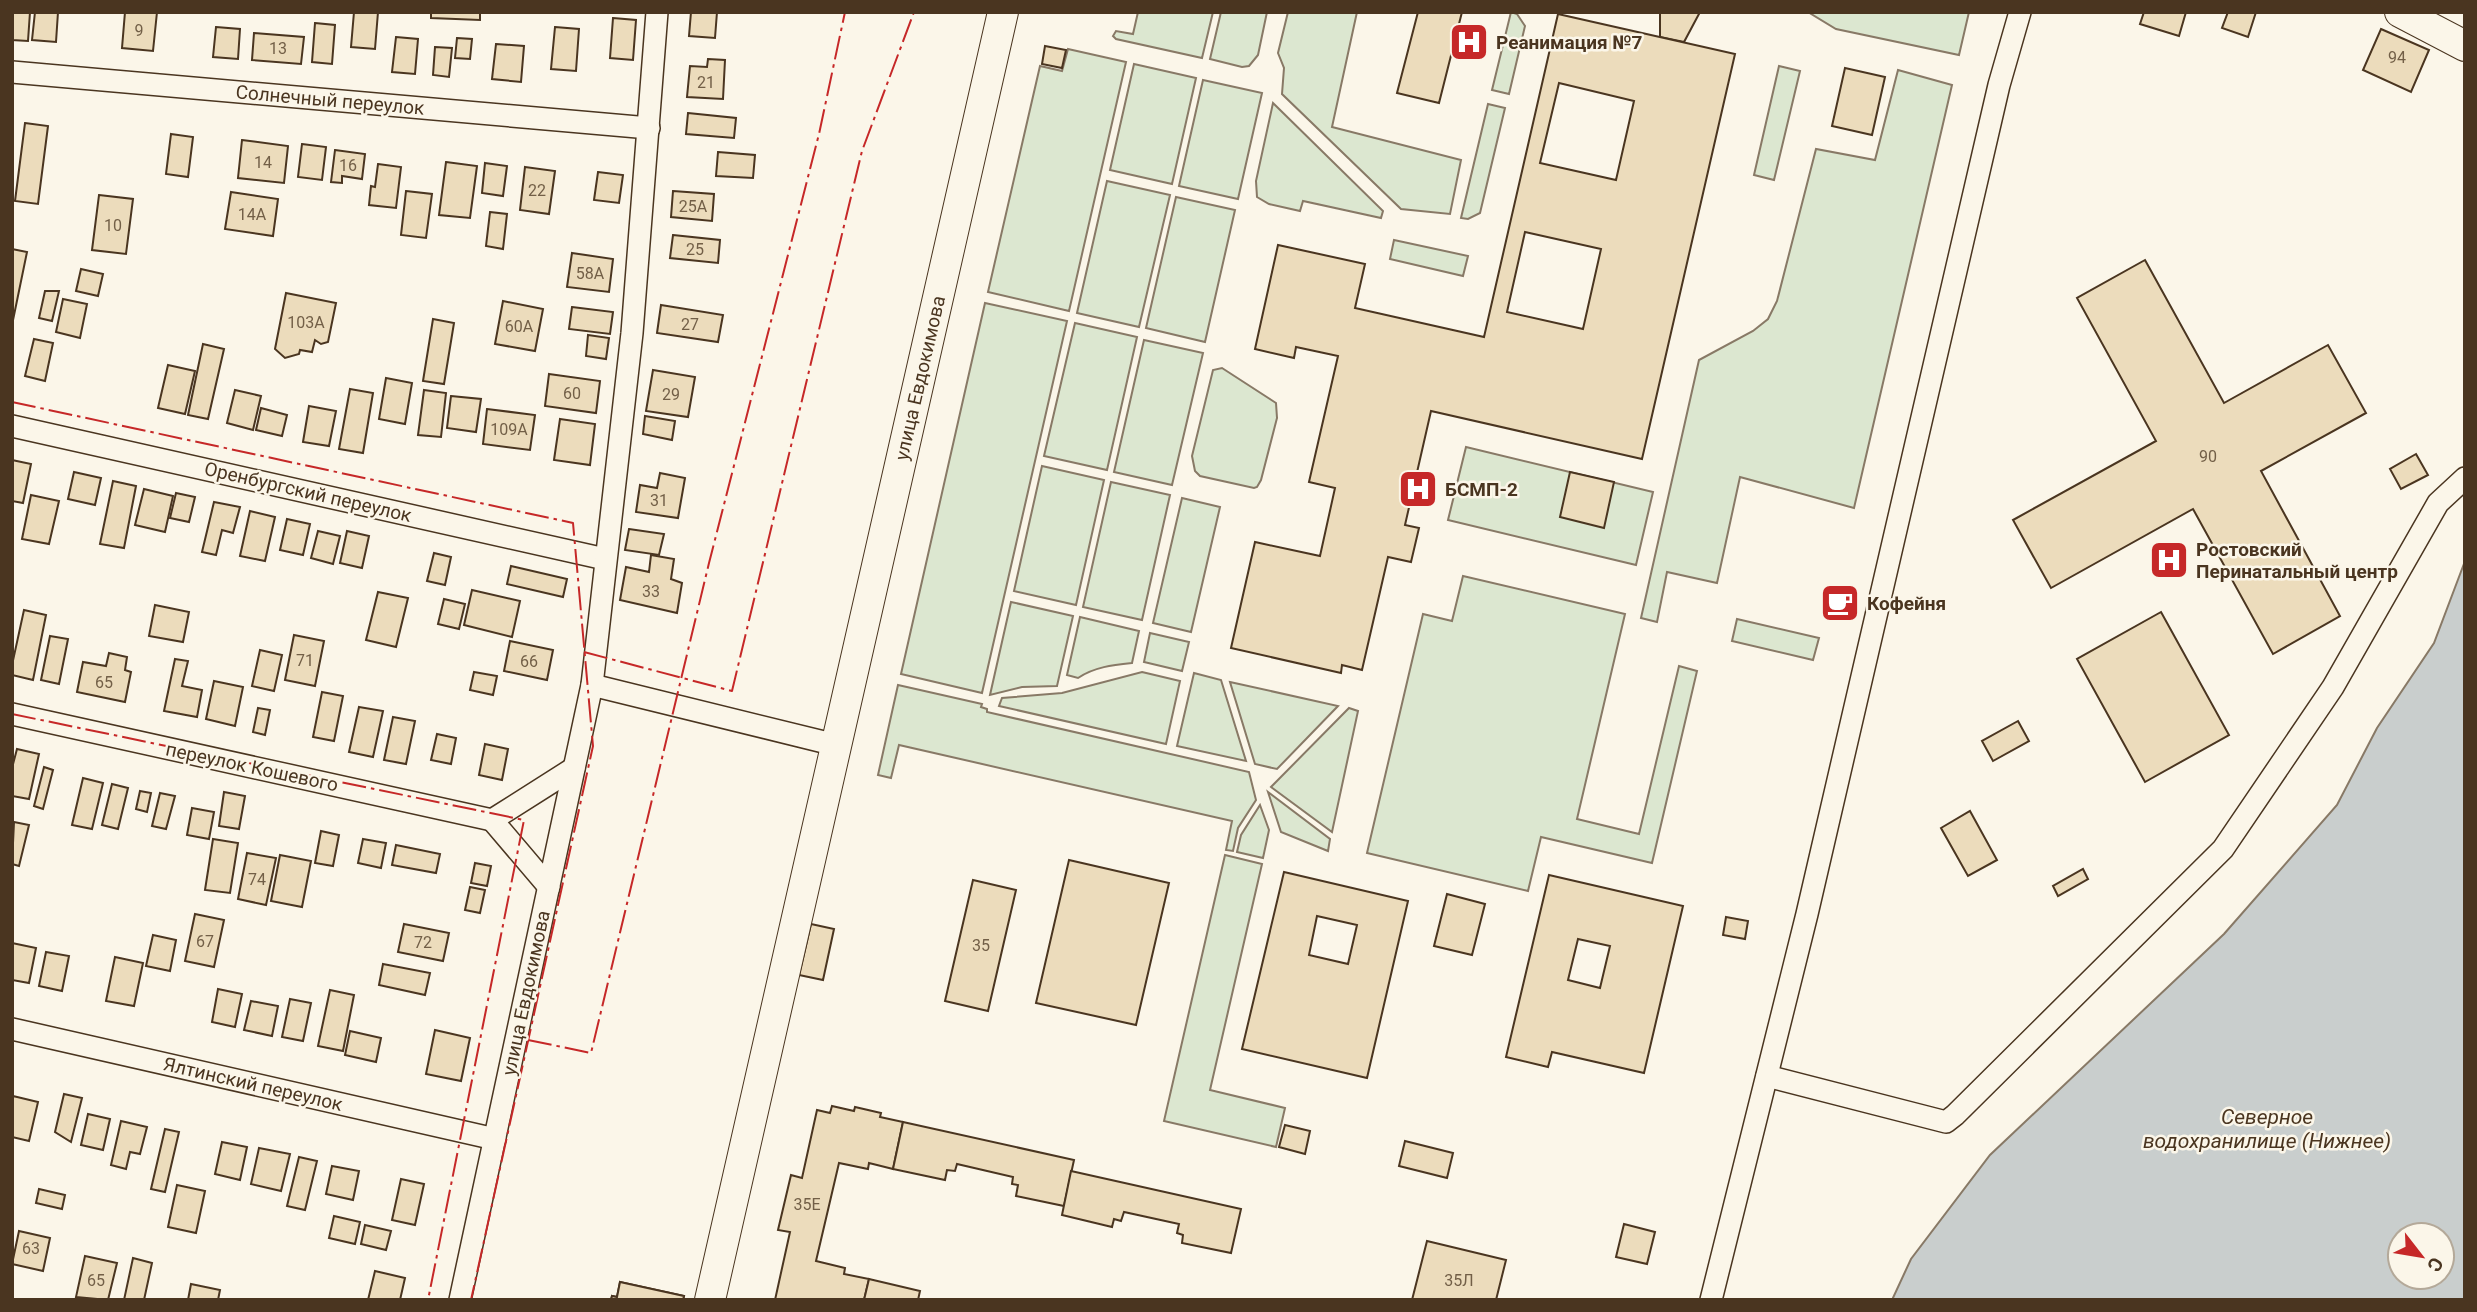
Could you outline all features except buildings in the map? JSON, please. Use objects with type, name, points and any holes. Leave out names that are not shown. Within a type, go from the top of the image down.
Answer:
[{"type":"main road","name":"улица Евдокимова","points":[[710,1300],[1003,12]]},
{"type":"main road","points":[[2400,12],[2465,46]]},
{"type":"street","name":"улица Евдокимова","points":[[460,1300],[592,685],[604,559],[632,333],[657,12]]},
{"type":"street","points":[[1711,1300],[1767,1076],[1999,85],[2020,12]]},
{"type":"street","name":"Солнечный переулок","points":[[12,72],[649,128]]},
{"type":"street","name":"Оренбургский переулок","points":[[12,426],[604,559]]},
{"type":"street","points":[[1767,1076],[1946,1122],[1955,1115],[2223,849],[2333,687],[2438,503],[2465,478]]},
{"type":"street","points":[[592,685],[836,745]]},
{"type":"street","name":"переулок Кошевого","points":[[12,714],[492,820]]},
{"type":"street","points":[[549,887],[492,820],[574,768]]},
{"type":"street","name":"Ялтинский переулок","points":[[12,1029],[495,1139]]},
{"type":"green space","points":[[1138,12],[1213,12],[1202,58],[1116,39],[1113,36],[1116,31],[1133,34]]},
{"type":"green space","points":[[1221,12],[1267,12],[1258,55],[1249,66],[1242,67],[1210,59]]},
{"type":"green space","points":[[1288,12],[1357,12],[1332,127],[1461,160],[1450,214],[1401,209],[1282,94],[1284,68],[1278,53]]},
{"type":"green space","points":[[1511,12],[1517,14],[1525,26],[1509,94],[1492,90]]},
{"type":"green space","points":[[1808,12],[1969,12],[1959,55],[1836,29]]},
{"type":"green space","points":[[1068,49],[1126,62],[1069,311],[988,292],[1040,66],[1062,71]]},
{"type":"green space","points":[[1134,64],[1196,78],[1172,184],[1110,170]]},
{"type":"green space","points":[[1779,66],[1800,71],[1774,180],[1754,175]]},
{"type":"green space","points":[[1898,70],[1952,85],[1854,508],[1740,477],[1717,583],[1667,572],[1657,622],[1641,618],[1699,360],[1753,331],[1768,319],[1777,301],[1816,149],[1875,160]]},
{"type":"green space","points":[[1203,80],[1262,93],[1238,199],[1179,186]]},
{"type":"green space","points":[[1273,103],[1383,211],[1381,218],[1303,201],[1300,211],[1269,204],[1257,197],[1256,181]]},
{"type":"green space","points":[[1488,104],[1505,108],[1480,213],[1468,219],[1461,218]]},
{"type":"green space","points":[[1107,181],[1170,195],[1139,327],[1077,313]]},
{"type":"green space","points":[[1176,197],[1235,210],[1205,342],[1146,328]]},
{"type":"green space","points":[[1394,240],[1468,256],[1463,276],[1390,259]]},
{"type":"green space","points":[[985,303],[1067,321],[982,693],[901,674]]},
{"type":"green space","points":[[1075,323],[1137,337],[1107,470],[1044,456]]},
{"type":"green space","points":[[1144,340],[1203,353],[1172,485],[1114,472]]},
{"type":"green space","points":[[1222,368],[1276,403],[1277,418],[1261,480],[1254,488],[1200,476],[1195,471],[1192,456],[1213,370]]},
{"type":"green space","points":[[1466,447],[1653,492],[1636,565],[1448,520]]},
{"type":"green space","points":[[1042,466],[1104,480],[1076,605],[1014,591]]},
{"type":"green space","points":[[1111,482],[1170,495],[1142,620],[1083,607]]},
{"type":"green space","points":[[1182,498],[1220,507],[1191,632],[1153,623]]},
{"type":"green space","points":[[1463,576],[1625,614],[1577,819],[1639,834],[1679,666],[1697,671],[1652,863],[1541,837],[1528,891],[1367,853],[1423,614],[1452,621]]},
{"type":"green space","points":[[1011,602],[1073,616],[1057,686],[1022,687],[990,695]]},
{"type":"green space","points":[[1080,617],[1139,631],[1132,663],[1097,669],[1078,678],[1067,675]]},
{"type":"green space","points":[[1737,619],[1819,638],[1813,660],[1732,641]]},
{"type":"green space","points":[[1150,633],[1189,642],[1182,671],[1144,662]]},
{"type":"green space","points":[[1142,672],[1180,681],[1166,744],[999,706],[1002,698],[1062,693]]},
{"type":"green space","points":[[1194,673],[1221,680],[1246,761],[1177,746]]},
{"type":"green space","points":[[1230,682],[1338,706],[1277,769],[1255,764]]},
{"type":"green space","points":[[898,685],[982,704],[981,707],[987,709],[987,712],[1249,772],[1256,800],[1238,828],[1233,851],[1226,850],[1232,821],[899,745],[891,778],[878,775]]},
{"type":"green space","points":[[1349,708],[1358,711],[1332,832],[1271,787]]},
{"type":"green space","points":[[1268,792],[1330,839],[1328,851],[1281,832]]},
{"type":"green space","points":[[1260,805],[1269,830],[1263,858],[1237,852],[1241,835]]},
{"type":"green space","points":[[1225,855],[1262,864],[1210,1090],[1285,1108],[1276,1147],[1164,1121]]},
{"type":"water","name":"Северное водохранилище (Нижнее)","points":[[2465,561],[2465,1300],[1892,1300],[1911,1259],[1990,1155],[2224,934],[2337,805],[2377,728],[2434,643]]},
{"type":"power","points":[[528,1040],[591,1053],[709,563],[819,134],[845,12]]},
{"type":"power","points":[[584,652],[732,691],[862,151],[914,12]]},
{"type":"power","points":[[12,402],[573,523],[593,746],[471,1300]]},
{"type":"power","points":[[12,714],[524,820],[428,1300]]},
{"type":"place","name":"Реанимация №7","points":[[1469,42]]},
{"type":"place","name":"БСМП-2","points":[[1418,489]]},
{"type":"place","name":"Ростовский Перинатальный центр","points":[[2169,560]]},
{"type":"place","name":"Кофейня","points":[[1840,603]]}]
